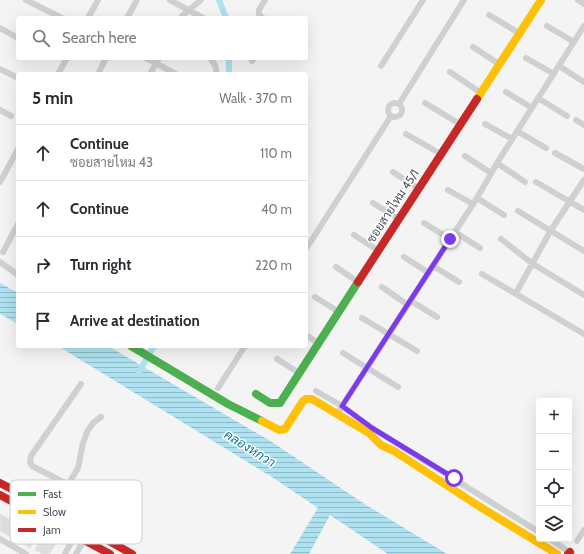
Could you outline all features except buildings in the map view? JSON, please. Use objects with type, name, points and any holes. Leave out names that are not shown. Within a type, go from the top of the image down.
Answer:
[{"type":"street","points":[[26,0],[58,16]]},
{"type":"street","points":[[89,16],[98,0]]},
{"type":"street","points":[[128,16],[137,0]]},
{"type":"street","points":[[183,16],[201,0]]},
{"type":"street","points":[[260,16],[260,10],[265,0]]},
{"type":"street","points":[[381,66],[423,0]]},
{"type":"street","points":[[399,104],[464,0]]},
{"type":"street","points":[[578,0],[584,4]]},
{"type":"street","points":[[173,1],[199,16]]},
{"type":"street","name":"ซอยสายไหม 45/1","points":[[256,394],[272,405],[280,403],[539,1]]},
{"type":"street","points":[[489,15],[519,33]]},
{"type":"street","points":[[546,26],[574,42]]},
{"type":"street","points":[[337,414],[477,198],[497,163],[574,42],[581,36],[584,26]]},
{"type":"street","points":[[0,28],[16,37]]},
{"type":"street","points":[[473,48],[499,64]]},
{"type":"street","points":[[526,58],[554,74]]},
{"type":"street","points":[[59,72],[66,60]]},
{"type":"street","points":[[99,72],[105,60]]},
{"type":"street","points":[[211,60],[215,65],[217,72]]},
{"type":"street","points":[[151,72],[157,61],[173,72]]},
{"type":"street","points":[[559,66],[584,82]]},
{"type":"street","points":[[0,69],[16,77]]},
{"type":"street","points":[[450,72],[481,93]]},
{"type":"street","points":[[506,92],[532,108]]},
{"type":"street","points":[[538,98],[567,116]]},
{"type":"street","points":[[394,102],[399,104],[402,107],[401,112],[396,117],[391,116],[388,112],[390,105],[394,102]]},
{"type":"street","points":[[425,103],[460,124]]},
{"type":"street","points":[[0,110],[11,116]]},
{"type":"street","points":[[308,246],[391,116]]},
{"type":"street","points":[[576,120],[584,125]]},
{"type":"street","points":[[485,124],[512,139]]},
{"type":"street","points":[[517,131],[546,148]]},
{"type":"street","points":[[406,134],[441,154]]},
{"type":"street","points":[[0,182],[16,152]]},
{"type":"street","points":[[555,153],[584,170]]},
{"type":"street","points":[[465,156],[492,173]]},
{"type":"street","points":[[497,163],[525,182]]},
{"type":"street","points":[[393,172],[419,189]]},
{"type":"street","points":[[516,293],[551,230],[584,180]]},
{"type":"street","points":[[536,182],[584,210]]},
{"type":"street","points":[[448,190],[473,204]]},
{"type":"street","points":[[477,198],[504,215]]},
{"type":"street","points":[[373,203],[399,219]]},
{"type":"street","points":[[518,211],[584,251]]},
{"type":"street","points":[[424,223],[450,239]]},
{"type":"street","points":[[3,252],[16,228]]},
{"type":"street","points":[[455,232],[480,248]]},
{"type":"street","points":[[354,235],[378,251]]},
{"type":"street","points":[[501,239],[532,264],[584,295]]},
{"type":"street","points":[[404,257],[429,273]]},
{"type":"street","points":[[0,262],[16,274]]},
{"type":"street","points":[[433,266],[459,282]]},
{"type":"street","points":[[336,267],[358,282]]},
{"type":"street","points":[[482,274],[584,334]]},
{"type":"street","points":[[382,287],[437,317]]},
{"type":"street","points":[[315,297],[339,312]]},
{"type":"street","points":[[362,318],[417,351]]},
{"type":"street","points":[[308,336],[318,343]]},
{"type":"street","points":[[134,348],[234,408],[279,430],[285,429],[303,401],[306,399],[312,399],[337,414],[370,430],[536,530]]},
{"type":"street","points":[[218,388],[243,348]]},
{"type":"street","points":[[342,353],[398,387]]},
{"type":"street","points":[[277,359],[299,373]]},
{"type":"street","points":[[59,480],[32,466],[30,462],[31,456],[81,384]]},
{"type":"street","points":[[316,391],[342,406],[370,430],[381,445],[394,451],[472,502],[557,554]]},
{"type":"street","points":[[71,480],[78,468],[83,443],[88,430],[93,423],[101,417]]},
{"type":"street","points":[[0,483],[10,488]]},
{"type":"street","points":[[0,495],[10,500]]},
{"type":"street","points":[[577,541],[584,530]]},
{"type":"street","points":[[0,539],[26,554]]},
{"type":"street","points":[[554,542],[570,553]]},
{"type":"street","points":[[65,554],[70,544]]},
{"type":"street","points":[[76,554],[82,544]]},
{"type":"street","points":[[91,544],[110,554]]},
{"type":"street","points":[[114,544],[132,554]]},
{"type":"water","points":[[0,283],[16,292],[16,323],[0,314]]},
{"type":"water","name":"คลองหกวา","points":[[61,348],[111,348],[272,442],[363,503],[447,554],[388,554],[330,515],[309,554],[290,554],[318,508],[272,477]]},
{"type":"waterway","points":[[219,0],[225,16]]},
{"type":"waterway","points":[[229,60],[229,72]]},
{"type":"waterway","points":[[139,372],[153,348]]},
{"type":"traffic: fast","points":[[256,394],[270,403],[280,403],[358,282]]},
{"type":"traffic: fast","points":[[134,348],[228,404],[262,421]]},
{"type":"traffic: slow","points":[[477,99],[541,0]]},
{"type":"traffic: slow","points":[[262,421],[279,430],[285,429],[303,401],[306,399],[312,399],[369,433],[381,445],[394,451],[477,505],[557,554]]},
{"type":"traffic: jam","points":[[358,282],[477,99]]},
{"type":"traffic: jam","points":[[0,483],[10,488]]},
{"type":"traffic: jam","points":[[0,495],[10,500]]},
{"type":"traffic: jam","points":[[91,544],[110,554]]},
{"type":"traffic: jam","points":[[114,544],[132,554]]},
{"type":"route","points":[[450,239],[342,406],[372,428],[454,478]]}]
